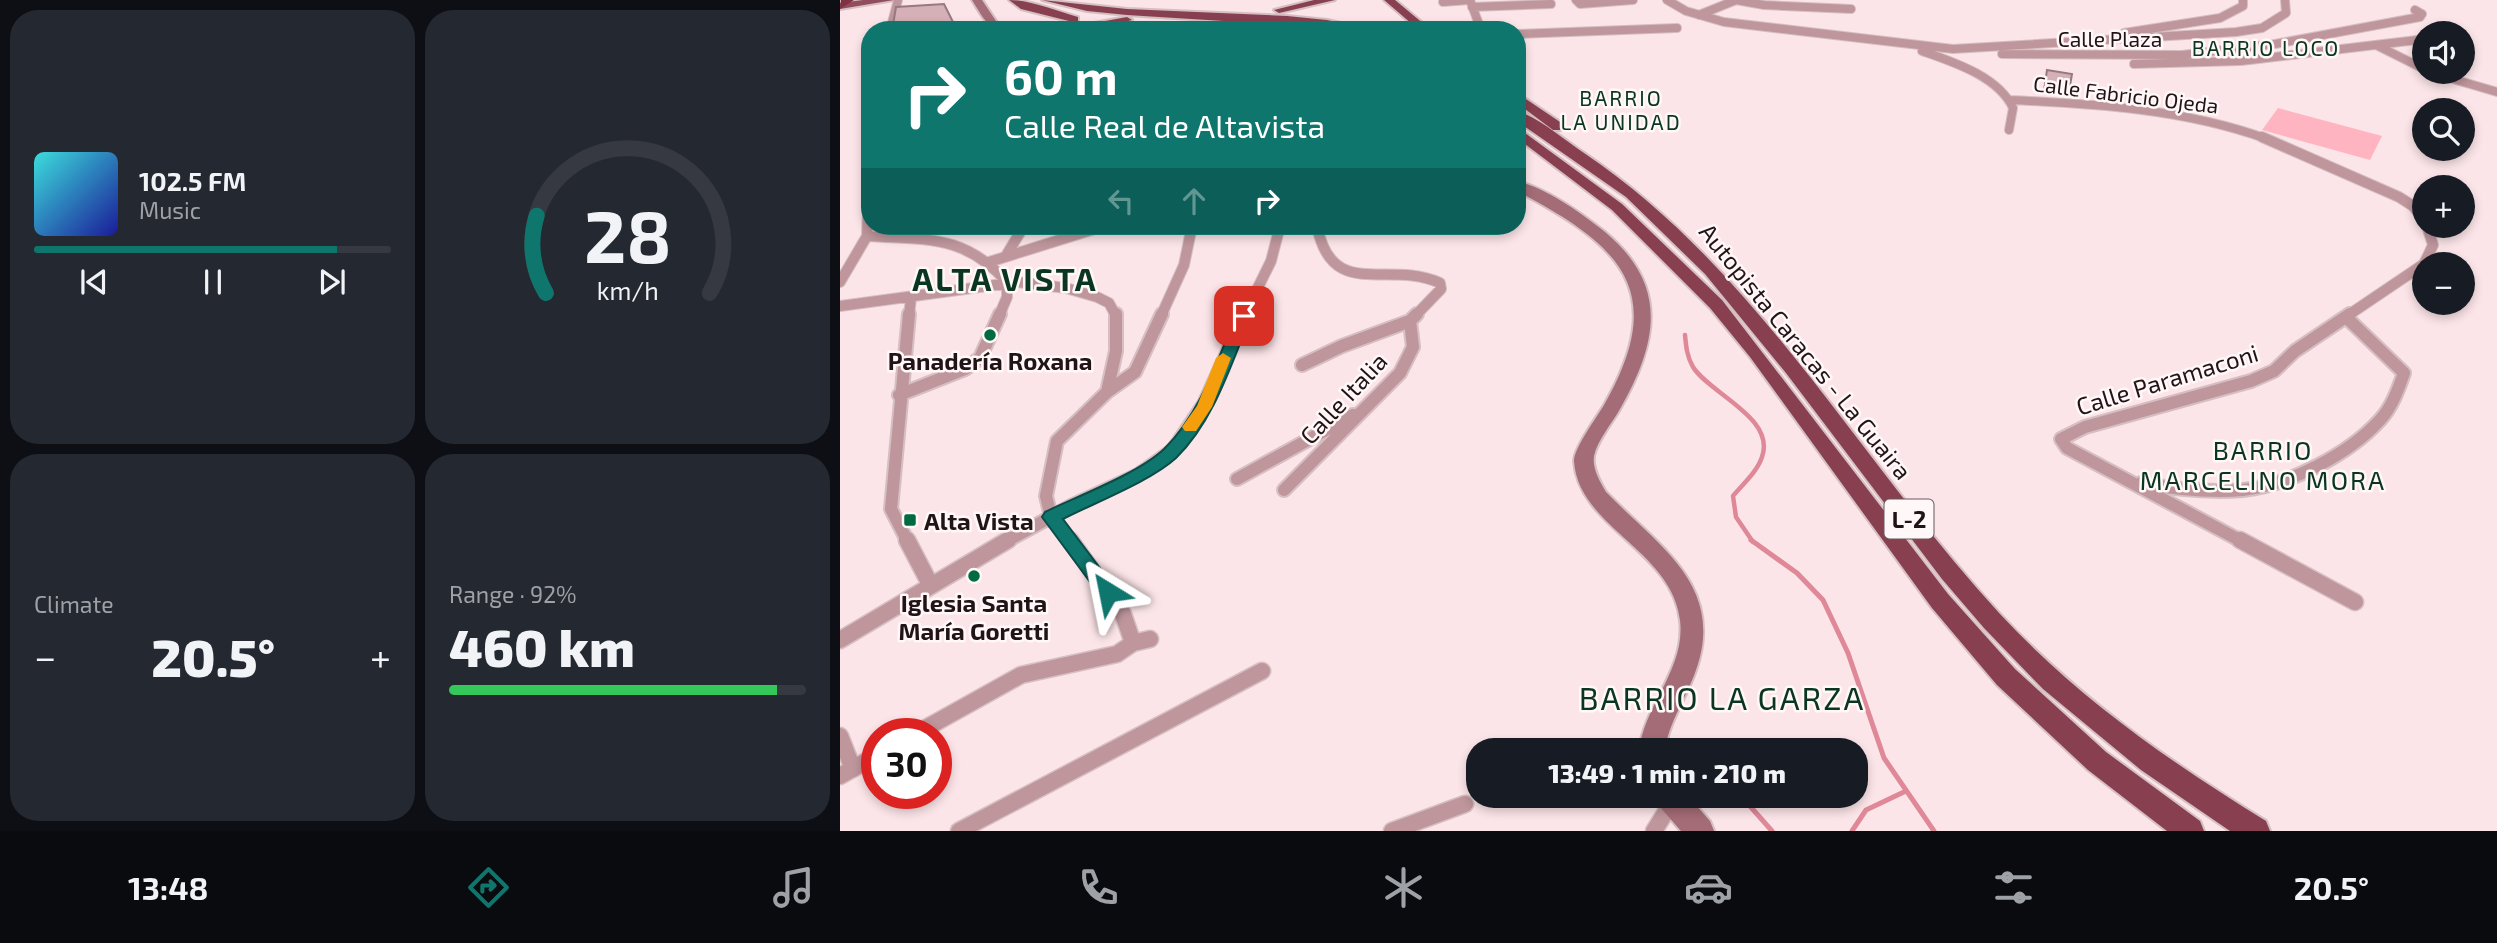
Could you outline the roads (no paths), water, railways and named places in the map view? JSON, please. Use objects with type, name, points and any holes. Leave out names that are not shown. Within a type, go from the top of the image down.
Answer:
[{"type":"highway","points":[[1014,0],[1025,7],[1073,21]]},
{"type":"highway","points":[[1029,0],[1065,10],[1167,21]]},
{"type":"highway","points":[[1047,0],[1106,10],[1308,21]]},
{"type":"highway","points":[[1106,10],[1188,7],[1270,11],[1307,7],[1330,0]]},
{"type":"highway","points":[[1389,0],[1415,21]]},
{"type":"highway","points":[[1142,21],[1154,21]]},
{"type":"highway","points":[[1526,104],[1575,140],[1598,168]]},
{"type":"highway","name":"Autopista Caracas - La Guaira","points":[[1526,121],[1598,168],[1665,222],[1734,298],[1993,623],[2071,698],[2156,766],[2256,831]]},
{"type":"highway","name":"Autopista Caracas - La Guaira","points":[[1526,138],[1617,207],[1716,304],[1756,353],[1940,601],[2006,677],[2097,761],[2190,831]]},
{"type":"main road","points":[[843,3],[861,0]]},
{"type":"main road","points":[[843,3],[889,0]]},
{"type":"main road","points":[[979,21],[975,11],[978,2],[991,21]]},
{"type":"main road","points":[[1526,189],[1599,233],[1623,258],[1637,285],[1642,309],[1641,343],[1584,457],[1583,471],[1596,495],[1669,564],[1685,592],[1692,619],[1691,644],[1686,666],[1657,738]]},
{"type":"main road","points":[[1679,808],[1700,831]]},
{"type":"street","points":[[892,21],[898,0]]},
{"type":"street","points":[[1578,2],[1633,0]]},
{"type":"street","points":[[1667,0],[1699,15],[1741,25],[1953,49],[2081,43],[2262,28],[2286,13],[2285,0]]},
{"type":"street","points":[[1699,15],[1736,0],[1764,5],[1851,9]]},
{"type":"street","points":[[2081,43],[2220,18],[2243,6],[2243,0]]},
{"type":"street","points":[[1443,2],[1551,4]]},
{"type":"street","points":[[1471,2],[1478,21]]},
{"type":"street","name":"Calle Plaza","points":[[1953,49],[1992,54],[2165,56],[2248,48],[2420,18],[2422,14],[2416,10]]},
{"type":"street","points":[[1526,34],[1677,28]]},
{"type":"street","points":[[2057,55],[2077,61],[2180,65],[2321,53],[2412,40]]},
{"type":"street","points":[[2375,44],[2412,63]]},
{"type":"street","name":"Calle Fabricio Ojeda","points":[[1901,45],[1966,70],[1993,86],[2010,100],[2013,111],[2009,130]]},
{"type":"street","points":[[2470,84],[2497,92]]},
{"type":"street","name":"Calle Fabricio Ojeda","points":[[2010,100],[2115,107],[2229,126],[2342,170],[2412,205]]},
{"type":"street","points":[[1007,254],[1019,235]]},
{"type":"street","points":[[989,261],[1073,235]]},
{"type":"street","points":[[1133,643],[1123,614],[1093,569],[1051,517],[1046,496],[1057,441],[1107,392],[1135,372],[1184,265],[1190,235]]},
{"type":"street","points":[[840,640],[930,584],[1051,517],[1149,468],[1181,441],[1205,407],[1223,359],[1265,274],[1277,235]]},
{"type":"street","points":[[1302,365],[1342,346],[1410,321],[1441,289],[1440,283],[1424,275],[1367,273],[1336,267],[1322,251],[1319,235]]},
{"type":"street","points":[[840,282],[867,236],[941,241],[959,245],[989,261],[1007,282],[1007,296],[981,358],[965,369],[899,395]]},
{"type":"street","points":[[2286,358],[2424,264],[2433,249],[2433,238]]},
{"type":"street","points":[[840,306],[911,298],[1007,282],[1034,282],[1098,297],[1110,303],[1117,320],[1112,374],[1107,392]]},
{"type":"street","points":[[911,298],[899,395],[891,509],[930,584]]},
{"type":"street","points":[[2130,481],[2218,490],[2265,486],[2328,458],[2369,431],[2391,404],[2404,373],[2346,317]]},
{"type":"street","name":"Calle Italia","points":[[1284,489],[1400,373],[1413,347],[1410,321]]},
{"type":"street","name":"Calle Paramaconi","points":[[2286,358],[2274,371],[2251,382],[2085,427],[2061,439],[2067,448],[2355,603]]},
{"type":"street","points":[[1237,479],[1368,407]]},
{"type":"street","points":[[944,718],[1021,675],[1117,654],[1133,643],[1150,639]]},
{"type":"street","points":[[959,831],[1262,671]]},
{"type":"street","points":[[840,736],[847,772]]},
{"type":"street","points":[[1392,831],[1465,804]]},
{"type":"street","points":[[1654,831],[1666,808]]},
{"type":"waterway","points":[[1685,335],[1693,367],[1760,430],[1764,443],[1762,457],[1757,468],[1733,496],[1736,517],[1752,541]]},
{"type":"waterway","points":[[1752,541],[1797,573],[1823,600],[1848,653],[1884,758],[1934,831]]},
{"type":"waterway","points":[[1852,831],[1866,810],[1906,791]]},
{"type":"waterway","points":[[1752,808],[1772,831]]},
{"type":"place","name":"Panadería Roxana","points":[[990,335]]},
{"type":"place","name":"Alta Vista","points":[[910,520]]},
{"type":"place","name":"Iglesia Santa María Goretti","points":[[974,576]]},
{"type":"district","name":"BARRIO LOCO","points":[[2266,47]]},
{"type":"district","name":"BARRIO LA UNIDAD","points":[[1621,109]]},
{"type":"district","name":"ALTA VISTA","points":[[1005,278]]},
{"type":"district","name":"BARRIO MARCELINO MORA","points":[[2263,464]]},
{"type":"district","name":"BARRIO LA GARZA","points":[[1722,697]]}]
